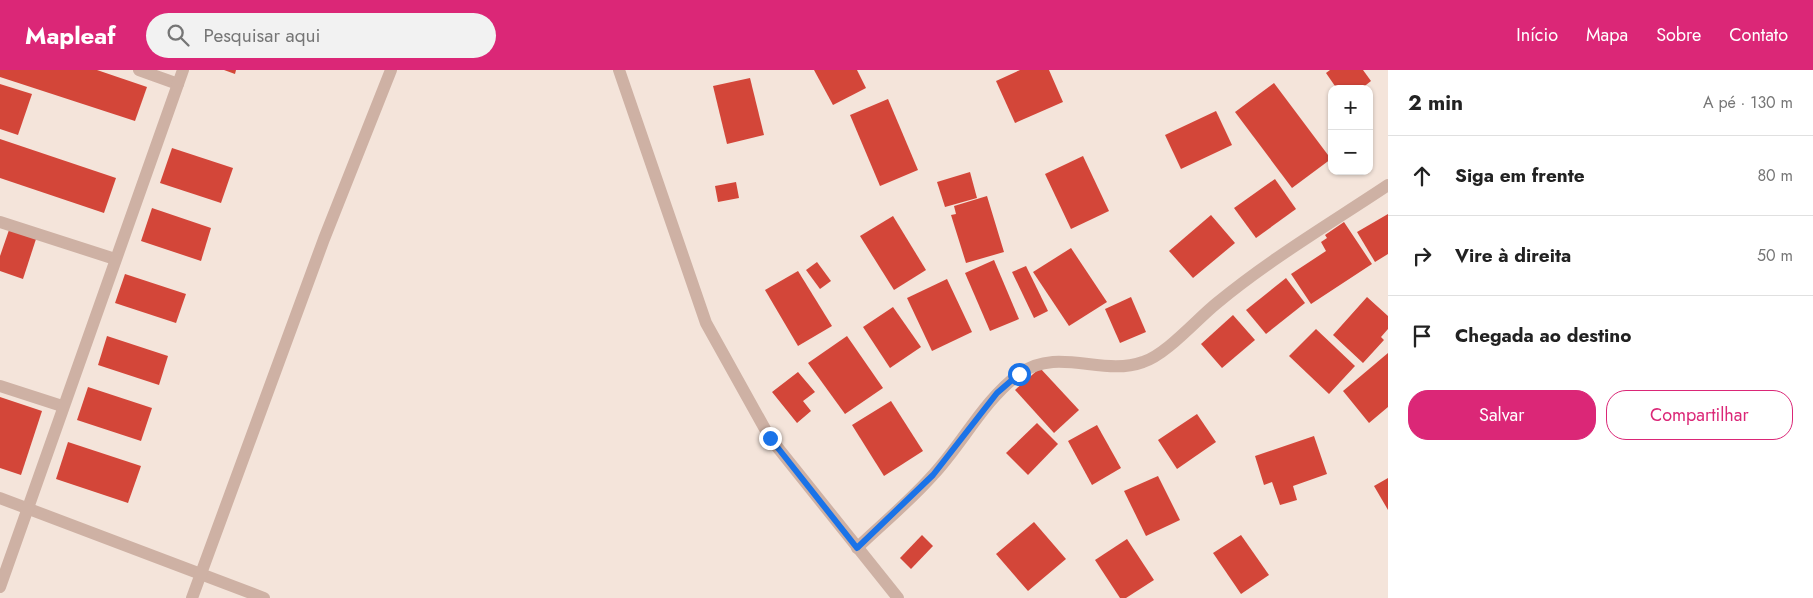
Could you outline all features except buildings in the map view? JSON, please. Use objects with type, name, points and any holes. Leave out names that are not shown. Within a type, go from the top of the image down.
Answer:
[{"type":"street","points":[[140,70],[178,84]]},
{"type":"street","points":[[0,587],[26,507],[183,70]]},
{"type":"street","points":[[192,598],[317,258],[391,70]]},
{"type":"street","points":[[618,70],[706,323],[770,438],[898,598]]},
{"type":"street","points":[[857,548],[933,475],[997,393],[1019,374],[1036,364],[1050,361],[1126,366],[1145,362],[1169,346],[1218,302],[1388,185]]},
{"type":"street","points":[[0,222],[115,259]]},
{"type":"street","points":[[0,386],[62,406]]},
{"type":"street","points":[[0,498],[264,598]]},
{"type":"route","points":[[770,438],[857,548],[933,475],[997,393],[1019,374]]}]
